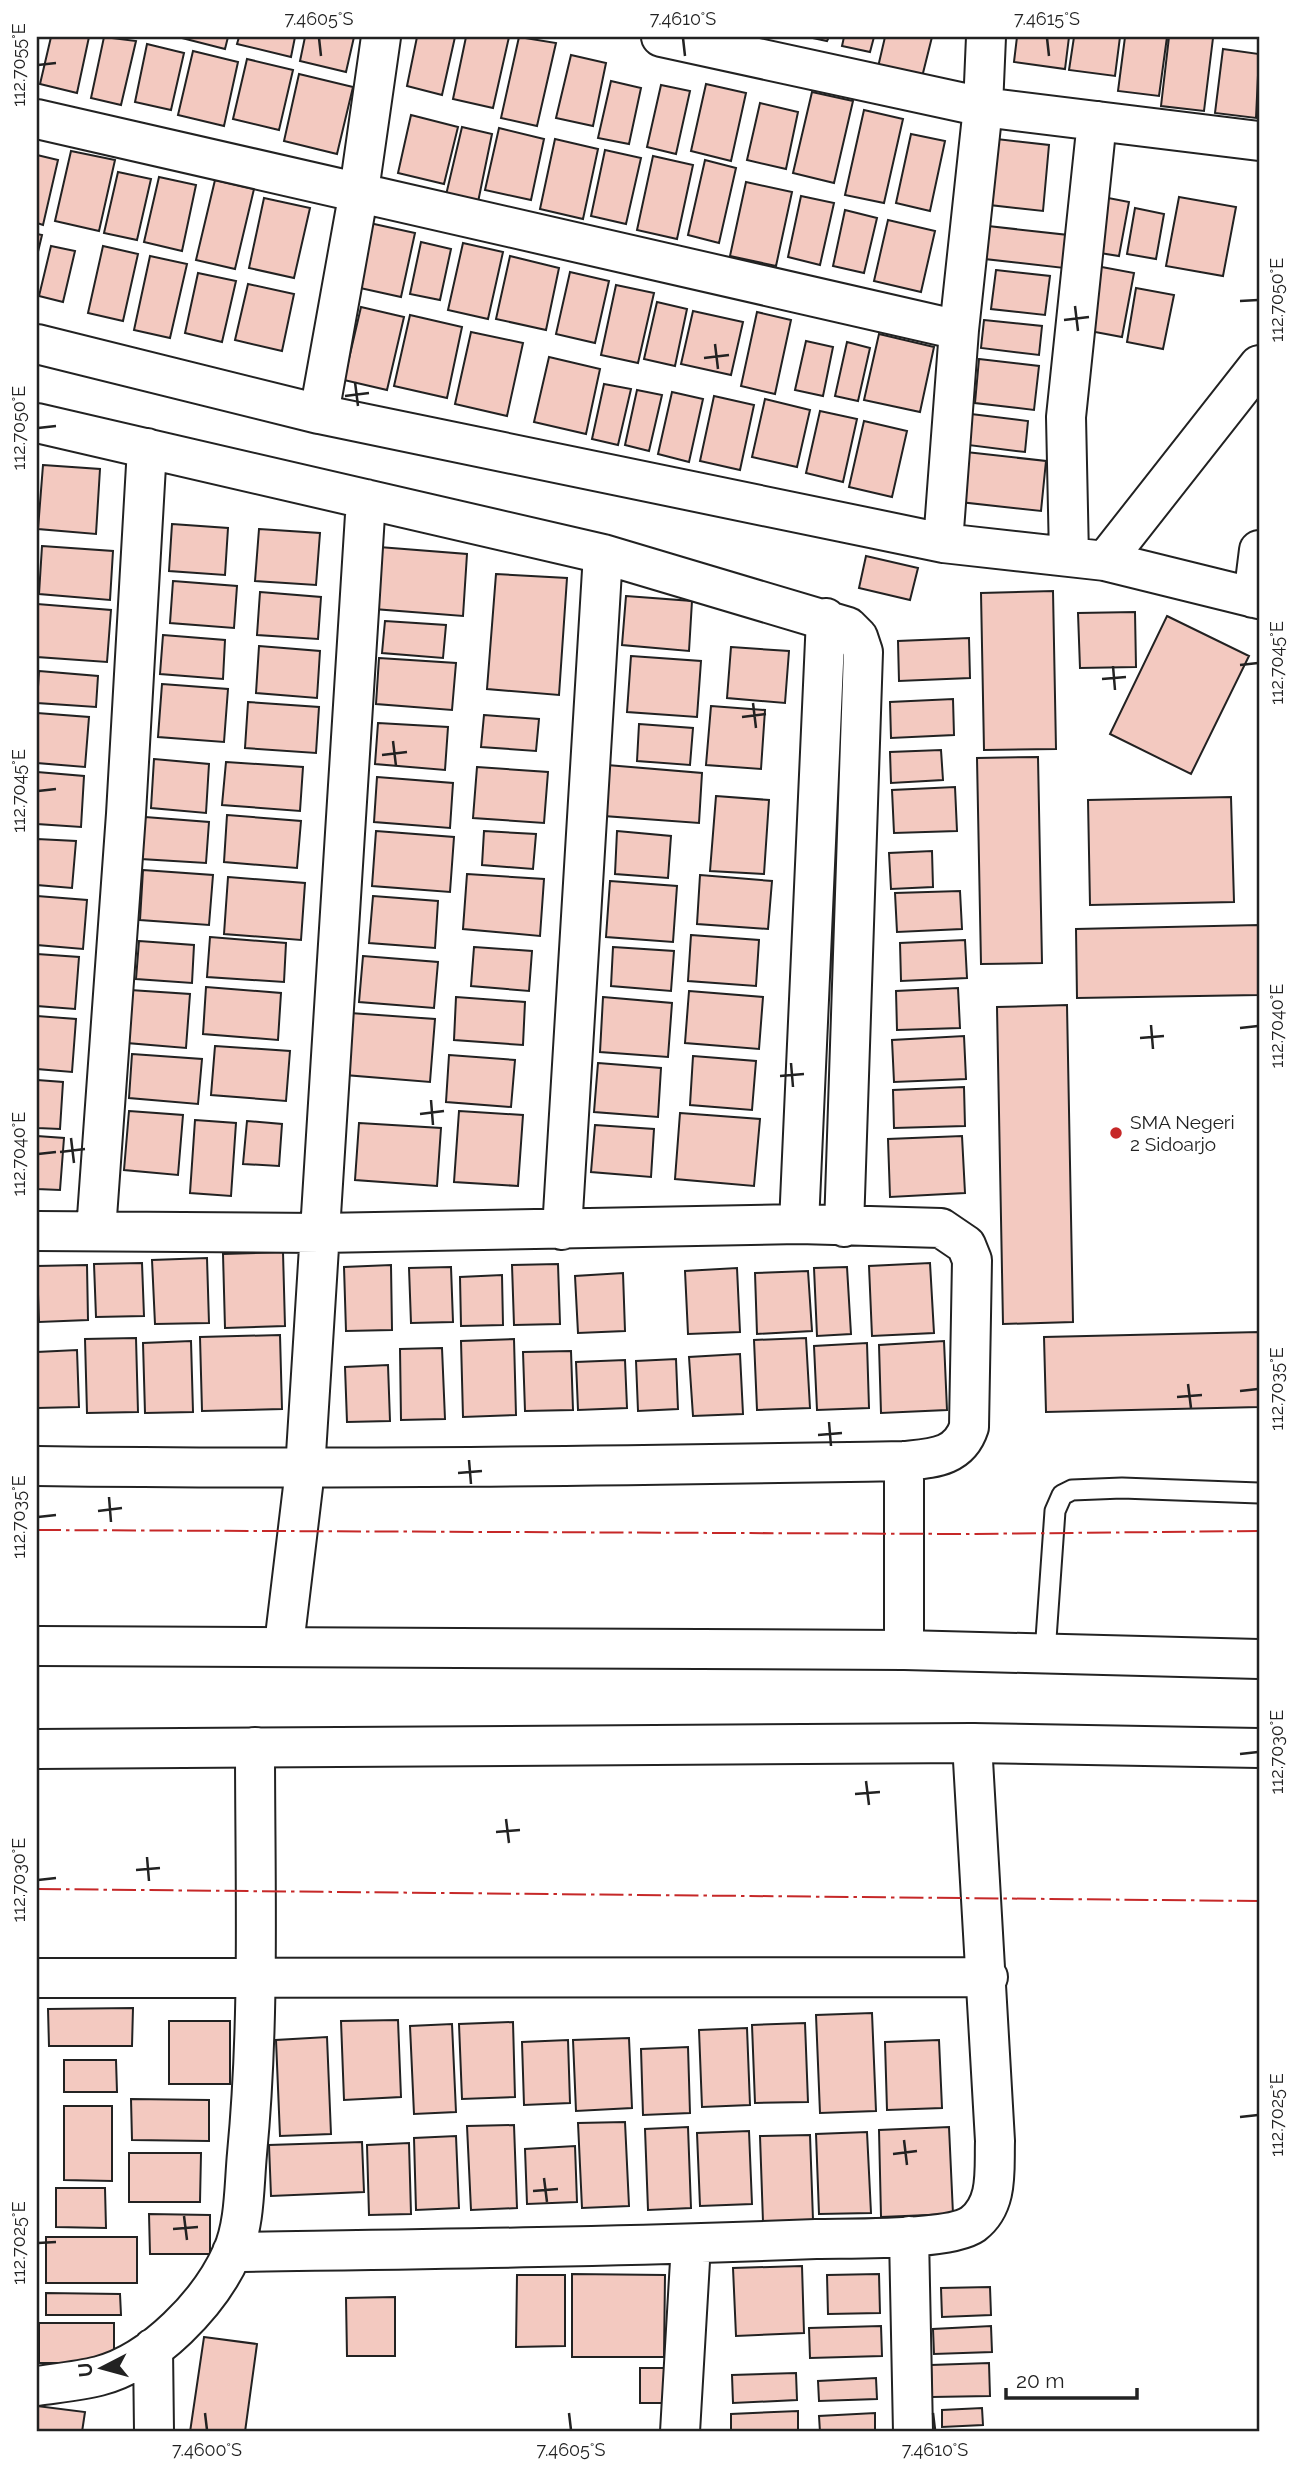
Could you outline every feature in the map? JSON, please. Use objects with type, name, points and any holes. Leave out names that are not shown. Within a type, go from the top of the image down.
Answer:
[{"type":"street","points":[[319,414],[359,191],[381,37]]},
{"type":"street","points":[[661,37],[983,107],[1259,141]]},
{"type":"street","points":[[943,542],[959,330],[983,107],[986,37]]},
{"type":"street","points":[[37,119],[959,330]]},
{"type":"street","points":[[1087,559],[1066,417],[1097,121]]},
{"type":"street","points":[[37,344],[319,414],[943,542],[1087,559],[1256,598],[1259,550]]},
{"type":"street","points":[[1087,559],[1259,365]]},
{"type":"street","points":[[37,423],[603,554],[848,627],[858,637],[863,652],[844,1227]]},
{"type":"street","points":[[96,1231],[126,814],[147,448]]},
{"type":"street","points":[[284,1645],[304,1470],[321,1233],[366,499]]},
{"type":"street","points":[[562,1230],[603,554]]},
{"type":"street","points":[[799,1224],[825,618]]},
{"type":"street","points":[[816,869],[856,875]]},
{"type":"street","points":[[37,1231],[321,1233],[799,1224],[941,1228],[966,1245],[972,1260],[969,1427],[964,1441],[947,1454],[904,1461],[304,1470],[37,1466]]},
{"type":"street","points":[[904,1461],[904,1650]]},
{"type":"street","points":[[37,1646],[284,1645],[904,1650],[1259,1659]]},
{"type":"street","points":[[233,2252],[691,2244],[949,2233],[971,2225],[987,2211],[994,2190],[995,2141],[988,1977],[972,1743]]},
{"type":"street","points":[[37,1749],[972,1743],[1259,1748]]},
{"type":"street","points":[[37,2386],[101,2376],[139,2359],[191,2312],[233,2252],[241,2215],[251,2110],[255,1979],[255,1747]]},
{"type":"street","points":[[37,1978],[988,1977]]},
{"type":"street","points":[[909,2235],[913,2432]]},
{"type":"street","points":[[680,2432],[691,2244]]},
{"type":"street","points":[[153,2348],[153,2432]]},
{"type":"lane","points":[[1045,1653],[1055,1511],[1062,1495],[1072,1490],[1122,1488],[1259,1493]]},
{"type":"building","points":[[51,37],[89,37],[77,93],[40,84]]},
{"type":"building","points":[[104,37],[136,41],[121,105],[91,98]]},
{"type":"building","points":[[178,37],[228,37],[225,49]]},
{"type":"building","points":[[239,37],[295,37],[291,57],[237,44]]},
{"type":"building","points":[[305,37],[354,37],[346,72],[300,61]]},
{"type":"building","points":[[417,37],[455,37],[442,95],[407,86]]},
{"type":"building","points":[[466,37],[509,37],[493,108],[453,99]]},
{"type":"building","points":[[519,37],[556,43],[537,126],[501,118]]},
{"type":"building","points":[[808,37],[829,37],[827,41]]},
{"type":"building","points":[[844,37],[874,37],[870,52],[842,46]]},
{"type":"building","points":[[885,37],[932,37],[922,77],[878,67]]},
{"type":"building","points":[[1017,37],[1069,37],[1065,69],[1014,62]]},
{"type":"building","points":[[1074,37],[1120,37],[1115,76],[1069,70]]},
{"type":"building","points":[[1125,37],[1167,37],[1159,96],[1118,91]]},
{"type":"building","points":[[1169,37],[1213,38],[1204,111],[1161,106]]},
{"type":"building","points":[[147,44],[184,53],[171,110],[135,102]]},
{"type":"building","points":[[1223,49],[1259,54],[1256,118],[1215,113]]},
{"type":"building","points":[[193,51],[238,62],[224,126],[178,115]]},
{"type":"building","points":[[571,55],[606,63],[593,126],[556,118]]},
{"type":"building","points":[[247,59],[293,70],[279,130],[233,119]]},
{"type":"building","points":[[299,74],[353,87],[337,154],[284,141]]},
{"type":"building","points":[[611,81],[641,88],[629,144],[598,138]]},
{"type":"building","points":[[706,84],[746,93],[731,161],[691,151]]},
{"type":"building","points":[[661,85],[690,91],[676,154],[647,147]]},
{"type":"building","points":[[812,92],[853,101],[834,183],[793,173]]},
{"type":"building","points":[[760,103],[798,112],[786,169],[747,160]]},
{"type":"building","points":[[864,110],[903,119],[884,203],[845,195]]},
{"type":"building","points":[[411,115],[458,127],[444,184],[398,173]]},
{"type":"building","points":[[462,127],[492,134],[478,202],[446,195]]},
{"type":"building","points":[[499,128],[544,139],[531,200],[485,190]]},
{"type":"building","points":[[911,134],[945,141],[930,211],[896,203]]},
{"type":"building","points":[[988,138],[1049,145],[1043,211],[981,204]]},
{"type":"building","points":[[555,139],[598,149],[583,219],[540,209]]},
{"type":"building","points":[[605,150],[641,158],[626,224],[591,216]]},
{"type":"building","points":[[71,151],[115,160],[99,231],[55,221]]},
{"type":"building","points":[[37,155],[58,160],[43,225],[37,223]]},
{"type":"building","points":[[653,156],[693,165],[677,239],[637,230]]},
{"type":"building","points":[[705,160],[736,168],[719,243],[688,235]]},
{"type":"building","points":[[118,172],[151,179],[137,240],[104,233]]},
{"type":"building","points":[[159,177],[196,185],[182,251],[144,242]]},
{"type":"building","points":[[215,180],[254,189],[235,269],[196,260]]},
{"type":"building","points":[[746,182],[792,192],[776,266],[730,256]]},
{"type":"building","points":[[801,196],[834,203],[820,265],[788,257]]},
{"type":"building","points":[[1098,196],[1129,202],[1119,256],[1087,251]]},
{"type":"building","points":[[1179,197],[1236,207],[1223,276],[1166,266]]},
{"type":"building","points":[[264,198],[310,208],[294,278],[249,268]]},
{"type":"building","points":[[1135,208],[1164,214],[1156,259],[1127,254]]},
{"type":"building","points":[[845,210],[877,218],[864,273],[833,266]]},
{"type":"building","points":[[888,220],[935,231],[921,292],[874,281]]},
{"type":"building","points":[[365,222],[415,233],[401,297],[351,286]]},
{"type":"building","points":[[988,226],[1068,235],[1064,268],[985,259]]},
{"type":"building","points":[[37,234],[42,235],[37,256]]},
{"type":"building","points":[[421,242],[451,249],[440,300],[410,294]]},
{"type":"building","points":[[463,243],[503,252],[488,319],[448,310]]},
{"type":"building","points":[[51,246],[75,251],[63,302],[39,296]]},
{"type":"building","points":[[103,246],[138,254],[123,321],[88,313]]},
{"type":"building","points":[[150,256],[187,264],[170,338],[134,330]]},
{"type":"building","points":[[510,256],[559,268],[546,330],[496,319]]},
{"type":"building","points":[[1091,265],[1134,273],[1122,337],[1079,329]]},
{"type":"building","points":[[996,270],[1050,276],[1045,315],[991,309]]},
{"type":"building","points":[[570,272],[609,281],[595,343],[556,334]]},
{"type":"building","points":[[198,273],[236,281],[222,342],[185,333]]},
{"type":"building","points":[[248,284],[294,294],[282,351],[235,340]]},
{"type":"building","points":[[616,285],[654,293],[638,363],[601,355]]},
{"type":"building","points":[[1136,288],[1174,295],[1163,349],[1127,342]]},
{"type":"building","points":[[657,302],[687,309],[675,366],[644,359]]},
{"type":"building","points":[[361,307],[404,317],[387,390],[344,380]]},
{"type":"building","points":[[693,311],[743,322],[731,375],[681,364]]},
{"type":"building","points":[[757,312],[791,320],[775,394],[741,386]]},
{"type":"building","points":[[410,315],[462,327],[447,398],[394,386]]},
{"type":"building","points":[[984,320],[1042,326],[1039,355],[981,348]]},
{"type":"building","points":[[471,332],[523,343],[507,416],[455,404]]},
{"type":"building","points":[[879,334],[934,347],[920,412],[864,400]]},
{"type":"building","points":[[806,341],[833,347],[823,396],[795,390]]},
{"type":"building","points":[[847,342],[870,348],[858,401],[835,396]]},
{"type":"building","points":[[549,357],[600,369],[586,434],[534,422]]},
{"type":"building","points":[[979,359],[1039,366],[1034,410],[975,403]]},
{"type":"building","points":[[604,384],[631,389],[618,445],[592,439]]},
{"type":"building","points":[[637,390],[662,395],[649,451],[625,445]]},
{"type":"building","points":[[672,392],[703,399],[689,462],[658,454]]},
{"type":"building","points":[[714,396],[754,405],[740,470],[700,461]]},
{"type":"building","points":[[765,399],[810,410],[797,467],[752,457]]},
{"type":"building","points":[[820,411],[857,419],[843,482],[806,473]]},
{"type":"building","points":[[971,414],[1028,421],[1025,452],[968,445]]},
{"type":"building","points":[[864,421],[907,431],[892,497],[849,487]]},
{"type":"building","points":[[966,452],[1046,461],[1041,511],[960,502]]},
{"type":"building","points":[[43,465],[100,469],[96,534],[38,529]]},
{"type":"building","points":[[172,524],[228,528],[225,575],[169,571]]},
{"type":"building","points":[[259,529],[320,533],[316,585],[255,581]]},
{"type":"building","points":[[42,546],[113,551],[110,600],[39,594]]},
{"type":"building","points":[[379,547],[467,554],[463,616],[374,609]]},
{"type":"building","points":[[866,556],[918,568],[910,600],[859,588]]},
{"type":"building","points":[[496,574],[567,578],[559,695],[487,689]]},
{"type":"building","points":[[173,581],[237,586],[234,628],[170,623]]},
{"type":"building","points":[[1053,591],[1056,749],[984,750],[981,593]]},
{"type":"building","points":[[260,592],[321,597],[318,639],[257,635]]},
{"type":"building","points":[[626,596],[692,601],[689,651],[622,645]]},
{"type":"building","points":[[37,604],[111,610],[107,662],[37,657]]},
{"type":"building","points":[[1135,612],[1136,667],[1080,668],[1078,613]]},
{"type":"building","points":[[1167,616],[1249,656],[1191,774],[1110,734]]},
{"type":"building","points":[[385,621],[446,625],[443,658],[382,653]]},
{"type":"building","points":[[163,635],[225,640],[223,679],[160,674]]},
{"type":"building","points":[[969,638],[970,678],[899,681],[898,641]]},
{"type":"building","points":[[259,646],[320,651],[317,698],[256,693]]},
{"type":"building","points":[[731,647],[789,651],[785,703],[727,698]]},
{"type":"building","points":[[631,656],[701,661],[697,717],[627,712]]},
{"type":"building","points":[[379,658],[456,663],[452,710],[376,704]]},
{"type":"building","points":[[39,671],[98,676],[96,707],[37,703]]},
{"type":"building","points":[[162,684],[228,689],[224,742],[158,737]]},
{"type":"building","points":[[953,699],[954,735],[891,738],[890,702]]},
{"type":"building","points":[[248,702],[319,707],[316,753],[245,748]]},
{"type":"building","points":[[711,706],[765,710],[761,769],[706,765]]},
{"type":"building","points":[[37,713],[89,717],[85,767],[37,763]]},
{"type":"building","points":[[484,715],[539,719],[536,751],[481,747]]},
{"type":"building","points":[[378,723],[448,727],[445,770],[375,764]]},
{"type":"building","points":[[639,724],[693,728],[690,765],[637,761]]},
{"type":"building","points":[[941,750],[943,780],[891,783],[890,752]]},
{"type":"building","points":[[1038,757],[1042,963],[981,964],[977,758]]},
{"type":"building","points":[[154,759],[209,764],[206,813],[151,808]]},
{"type":"building","points":[[226,762],[303,767],[300,811],[222,805]]},
{"type":"building","points":[[607,765],[702,773],[699,823],[604,816]]},
{"type":"building","points":[[477,767],[548,772],[544,823],[473,818]]},
{"type":"building","points":[[37,772],[84,776],[81,827],[37,824]]},
{"type":"building","points":[[377,777],[453,783],[450,828],[374,822]]},
{"type":"building","points":[[955,787],[957,831],[894,833],[892,790]]},
{"type":"building","points":[[716,796],[769,800],[764,874],[710,871]]},
{"type":"building","points":[[1231,797],[1234,902],[1090,905],[1088,800]]},
{"type":"building","points":[[227,815],[301,821],[297,868],[224,862]]},
{"type":"building","points":[[145,817],[209,822],[206,863],[141,859]]},
{"type":"building","points":[[376,831],[454,837],[450,892],[372,886]]},
{"type":"building","points":[[484,831],[536,834],[533,869],[482,865]]},
{"type":"building","points":[[617,831],[671,836],[668,878],[615,874]]},
{"type":"building","points":[[37,839],[76,841],[72,888],[37,885]]},
{"type":"building","points":[[932,851],[933,887],[891,889],[889,853]]},
{"type":"building","points":[[143,870],[213,875],[209,925],[140,920]]},
{"type":"building","points":[[467,874],[544,879],[540,936],[463,929]]},
{"type":"building","points":[[700,875],[772,881],[768,929],[697,924]]},
{"type":"building","points":[[228,877],[305,883],[301,940],[224,934]]},
{"type":"building","points":[[610,881],[677,886],[673,942],[606,937]]},
{"type":"building","points":[[960,891],[962,929],[897,932],[895,893]]},
{"type":"building","points":[[37,896],[87,900],[83,949],[37,945]]},
{"type":"building","points":[[373,896],[438,901],[435,948],[369,943]]},
{"type":"building","points":[[1259,925],[1259,995],[1077,998],[1076,929]]},
{"type":"building","points":[[691,935],[759,940],[756,986],[688,981]]},
{"type":"building","points":[[210,937],[286,943],[284,982],[207,977]]},
{"type":"building","points":[[965,940],[967,978],[901,981],[900,943]]},
{"type":"building","points":[[139,941],[194,945],[192,983],[136,979]]},
{"type":"building","points":[[474,947],[532,951],[529,991],[471,986]]},
{"type":"building","points":[[613,947],[674,951],[671,991],[611,986]]},
{"type":"building","points":[[37,954],[79,957],[75,1009],[37,1006]]},
{"type":"building","points":[[363,956],[438,962],[434,1008],[359,1002]]},
{"type":"building","points":[[206,987],[281,993],[278,1040],[203,1034]]},
{"type":"building","points":[[958,988],[960,1028],[897,1030],[896,991]]},
{"type":"building","points":[[130,990],[190,994],[186,1048],[127,1043]]},
{"type":"building","points":[[689,991],[763,997],[759,1049],[685,1043]]},
{"type":"building","points":[[456,997],[525,1002],[523,1045],[454,1040]]},
{"type":"building","points":[[603,997],[672,1003],[668,1057],[600,1052]]},
{"type":"building","points":[[1067,1005],[1073,1322],[1003,1324],[997,1007]]},
{"type":"building","points":[[350,1013],[435,1019],[430,1082],[345,1075]]},
{"type":"building","points":[[37,1016],[76,1019],[72,1072],[37,1069]]},
{"type":"building","points":[[964,1036],[966,1079],[894,1082],[892,1040]]},
{"type":"building","points":[[215,1046],[290,1051],[286,1101],[211,1095]]},
{"type":"building","points":[[132,1054],[202,1059],[198,1104],[129,1098]]},
{"type":"building","points":[[449,1055],[515,1060],[511,1107],[446,1102]]},
{"type":"building","points":[[693,1056],[756,1061],[752,1110],[690,1105]]},
{"type":"building","points":[[598,1063],[661,1068],[658,1117],[594,1112]]},
{"type":"building","points":[[37,1080],[63,1082],[60,1129],[37,1128]]},
{"type":"building","points":[[964,1087],[965,1126],[894,1128],[893,1090]]},
{"type":"building","points":[[129,1111],[183,1115],[178,1175],[124,1170]]},
{"type":"building","points":[[459,1111],[523,1115],[518,1186],[454,1182]]},
{"type":"building","points":[[680,1113],[760,1119],[754,1186],[675,1179]]},
{"type":"building","points":[[195,1120],[236,1123],[231,1196],[190,1193]]},
{"type":"building","points":[[247,1121],[282,1124],[279,1166],[243,1164]]},
{"type":"building","points":[[359,1123],[441,1128],[437,1186],[355,1180]]},
{"type":"building","points":[[595,1125],[654,1129],[651,1177],[591,1172]]},
{"type":"building","points":[[37,1136],[64,1138],[60,1190],[37,1189]]},
{"type":"building","points":[[962,1136],[965,1193],[890,1197],[888,1139]]},
{"type":"building","points":[[283,1252],[285,1326],[225,1328],[223,1254]]},
{"type":"building","points":[[207,1258],[209,1323],[155,1324],[152,1260]]},
{"type":"building","points":[[142,1263],[144,1316],[96,1317],[94,1264]]},
{"type":"building","points":[[930,1263],[934,1333],[872,1336],[869,1266]]},
{"type":"building","points":[[558,1264],[560,1324],[514,1325],[512,1265]]},
{"type":"building","points":[[87,1265],[88,1320],[39,1322],[37,1266]]},
{"type":"building","points":[[391,1265],[392,1330],[346,1331],[344,1267]]},
{"type":"building","points":[[451,1267],[453,1322],[411,1323],[409,1268]]},
{"type":"building","points":[[847,1267],[851,1334],[817,1336],[814,1268]]},
{"type":"building","points":[[737,1268],[740,1332],[688,1334],[685,1271]]},
{"type":"building","points":[[808,1271],[812,1331],[757,1334],[755,1273]]},
{"type":"building","points":[[623,1273],[625,1331],[578,1333],[575,1276]]},
{"type":"building","points":[[502,1275],[503,1325],[461,1326],[460,1277]]},
{"type":"building","points":[[1259,1332],[1259,1407],[1046,1412],[1044,1337]]},
{"type":"building","points":[[280,1335],[282,1409],[202,1411],[200,1337]]},
{"type":"building","points":[[136,1338],[138,1412],[87,1413],[85,1339]]},
{"type":"building","points":[[806,1338],[810,1408],[757,1410],[754,1340]]},
{"type":"building","points":[[514,1339],[516,1415],[463,1417],[461,1341]]},
{"type":"building","points":[[191,1341],[193,1412],[145,1413],[143,1343]]},
{"type":"building","points":[[944,1341],[947,1410],[881,1413],[879,1345]]},
{"type":"building","points":[[867,1343],[869,1408],[817,1410],[814,1346]]},
{"type":"building","points":[[442,1348],[445,1419],[401,1420],[400,1349]]},
{"type":"building","points":[[77,1350],[79,1407],[37,1408],[37,1352]]},
{"type":"building","points":[[571,1351],[573,1410],[525,1411],[523,1352]]},
{"type":"building","points":[[740,1354],[743,1414],[693,1416],[689,1357]]},
{"type":"building","points":[[676,1359],[678,1409],[638,1411],[636,1361]]},
{"type":"building","points":[[625,1360],[627,1408],[578,1410],[576,1362]]},
{"type":"building","points":[[388,1365],[390,1421],[347,1422],[345,1367]]},
{"type":"building","points":[[133,2008],[132,2046],[49,2046],[48,2009]]},
{"type":"building","points":[[872,2013],[876,2111],[820,2113],[816,2015]]},
{"type":"building","points":[[398,2020],[401,2097],[344,2100],[341,2021]]},
{"type":"building","points":[[169,2021],[230,2021],[230,2084],[169,2084]]},
{"type":"building","points":[[513,2022],[515,2097],[462,2099],[459,2024]]},
{"type":"building","points":[[805,2023],[808,2102],[755,2103],[752,2025]]},
{"type":"building","points":[[452,2024],[456,2112],[414,2114],[410,2026]]},
{"type":"building","points":[[747,2028],[750,2105],[702,2107],[699,2030]]},
{"type":"building","points":[[327,2037],[331,2134],[280,2136],[276,2040]]},
{"type":"building","points":[[629,2038],[632,2108],[576,2111],[573,2040]]},
{"type":"building","points":[[568,2040],[570,2103],[524,2105],[522,2042]]},
{"type":"building","points":[[939,2040],[942,2108],[887,2110],[885,2042]]},
{"type":"building","points":[[688,2047],[690,2113],[643,2115],[641,2049]]},
{"type":"building","points":[[64,2060],[116,2060],[117,2092],[64,2092]]},
{"type":"building","points":[[131,2099],[209,2100],[209,2141],[132,2140]]},
{"type":"building","points":[[64,2106],[112,2106],[112,2181],[64,2180]]},
{"type":"building","points":[[625,2122],[629,2206],[582,2208],[578,2123]]},
{"type":"building","points":[[514,2125],[517,2208],[471,2210],[467,2126]]},
{"type":"building","points":[[688,2127],[691,2208],[648,2210],[645,2129]]},
{"type":"building","points":[[949,2127],[953,2214],[881,2217],[879,2130]]},
{"type":"building","points":[[749,2131],[752,2204],[700,2206],[697,2133]]},
{"type":"building","points":[[867,2132],[871,2213],[819,2214],[816,2134]]},
{"type":"building","points":[[810,2135],[813,2220],[763,2222],[760,2136]]},
{"type":"building","points":[[456,2136],[459,2208],[416,2210],[414,2138]]},
{"type":"building","points":[[362,2142],[364,2192],[271,2196],[269,2145]]},
{"type":"building","points":[[409,2143],[411,2214],[369,2215],[367,2145]]},
{"type":"building","points":[[575,2146],[577,2202],[527,2204],[525,2149]]},
{"type":"building","points":[[129,2153],[201,2153],[200,2202],[129,2202]]},
{"type":"building","points":[[56,2188],[105,2188],[106,2228],[56,2227]]},
{"type":"building","points":[[149,2214],[210,2215],[210,2254],[150,2254]]},
{"type":"building","points":[[46,2237],[137,2237],[137,2283],[46,2283]]},
{"type":"building","points":[[802,2266],[804,2333],[736,2336],[733,2268]]},
{"type":"building","points":[[572,2274],[665,2275],[664,2357],[572,2357]]},
{"type":"building","points":[[879,2274],[880,2313],[828,2314],[827,2275]]},
{"type":"building","points":[[517,2275],[565,2275],[565,2346],[516,2347]]},
{"type":"building","points":[[990,2287],[991,2315],[942,2317],[941,2288]]},
{"type":"building","points":[[46,2293],[120,2294],[121,2315],[46,2315]]},
{"type":"building","points":[[395,2297],[395,2356],[347,2356],[346,2298]]},
{"type":"building","points":[[39,2323],[114,2323],[114,2363],[39,2363]]},
{"type":"building","points":[[881,2326],[882,2356],[810,2358],[809,2328]]},
{"type":"building","points":[[991,2326],[992,2352],[934,2354],[933,2329]]},
{"type":"building","points":[[204,2337],[257,2344],[245,2432],[190,2432]]},
{"type":"building","points":[[989,2363],[990,2396],[932,2397],[931,2365]]},
{"type":"building","points":[[640,2368],[673,2368],[673,2403],[640,2403]]},
{"type":"building","points":[[796,2373],[797,2400],[733,2403],[732,2375]]},
{"type":"building","points":[[876,2378],[877,2399],[819,2401],[818,2381]]},
{"type":"building","points":[[37,2406],[85,2412],[82,2432],[37,2432]]},
{"type":"building","points":[[982,2408],[983,2425],[942,2427],[942,2410]]},
{"type":"building","points":[[798,2411],[798,2432],[731,2432],[731,2414]]},
{"type":"building","points":[[875,2413],[875,2432],[820,2432],[819,2416]]},
{"type":"power","points":[[37,1530],[965,1534],[1259,1531]]},
{"type":"power","points":[[37,1889],[1259,1901]]},
{"type":"place","name":"SMA Negeri 2 Sidoarjo","points":[[1116,1133]]}]
